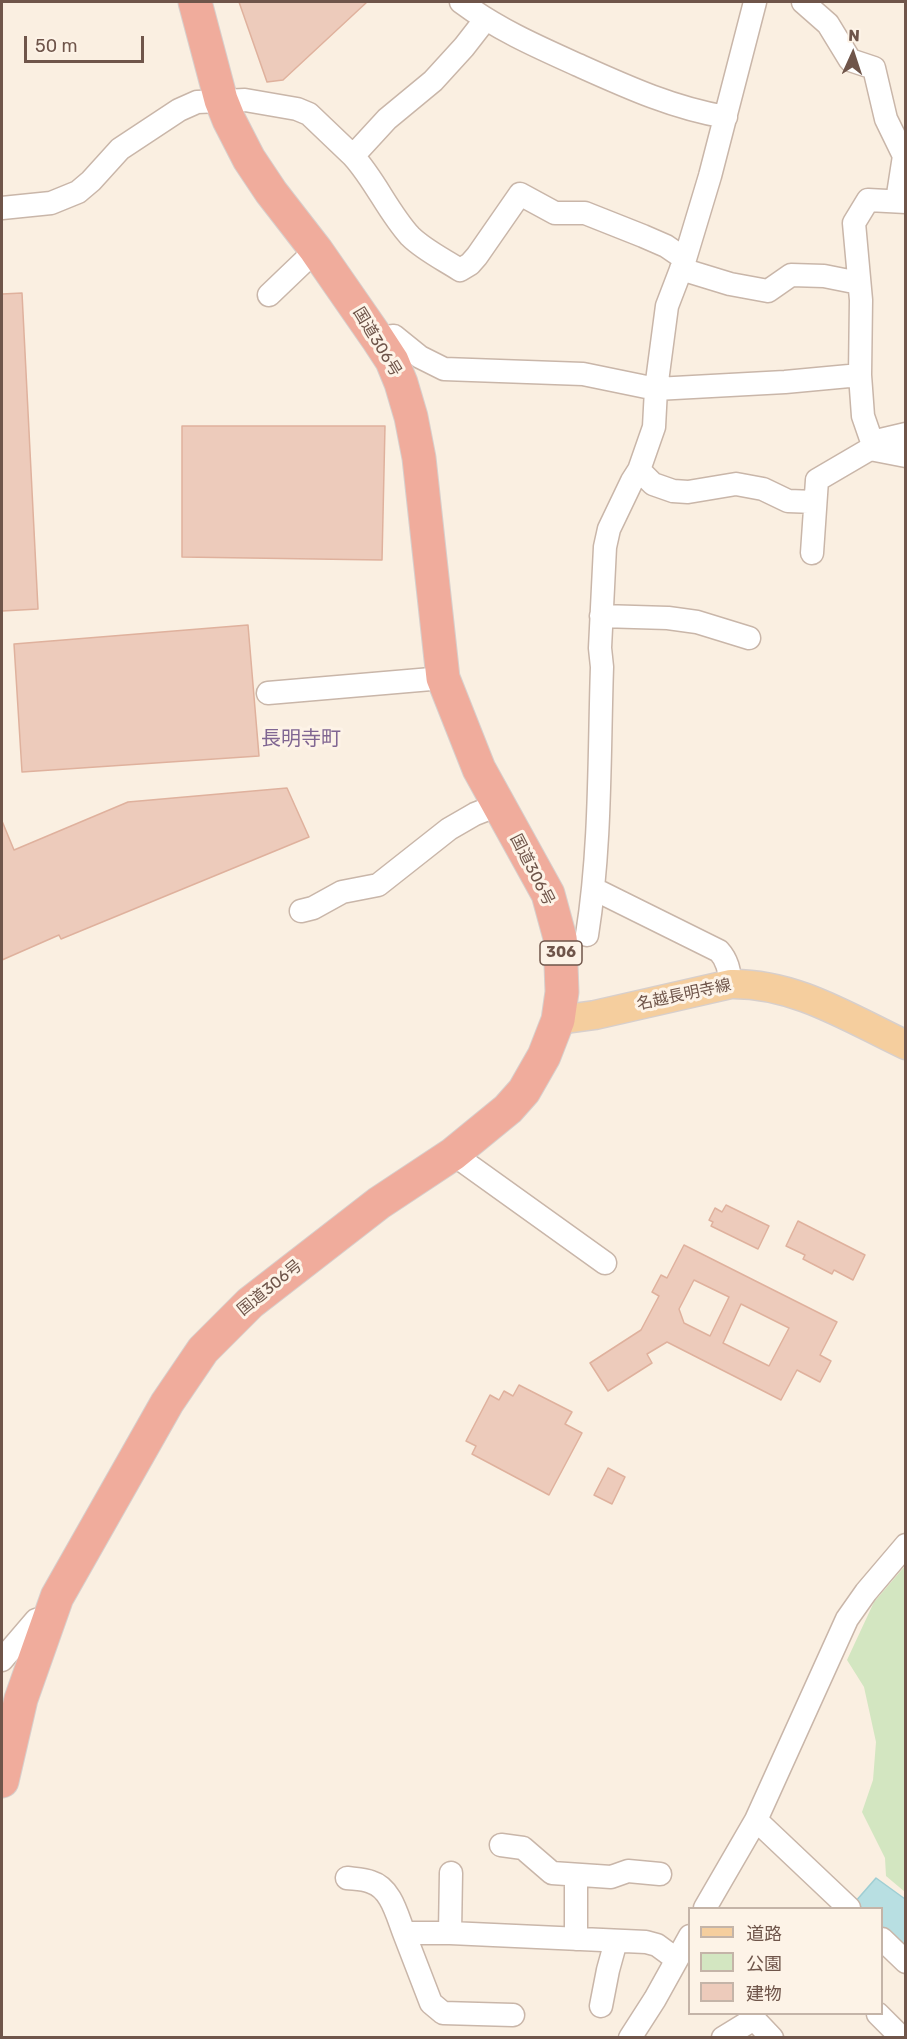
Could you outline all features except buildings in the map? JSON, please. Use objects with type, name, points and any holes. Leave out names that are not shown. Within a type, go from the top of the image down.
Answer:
[{"type":"highway","name":"国道306号","points":[[2,1781],[21,1699],[57,1597],[167,1403],[203,1350],[250,1303],[379,1203],[453,1154],[508,1109],[524,1091],[544,1056],[558,1020],[562,992],[560,938],[548,894],[498,805],[466,740],[443,678],[419,458],[411,417],[396,372],[377,338],[249,159],[221,100],[195,2]]},
{"type":"main road","name":"名越長明寺線","points":[[558,1020],[595,1015],[731,984],[765,985],[807,998],[906,1045]]},
{"type":"street","points":[[461,2],[485,20],[556,56],[625,87],[692,111],[726,117]]},
{"type":"street","points":[[587,936],[594,889],[605,547],[609,529],[639,470],[654,427],[656,389],[667,306],[683,264],[710,176],[754,2]]},
{"type":"street","points":[[803,2],[828,24],[850,60],[874,68],[886,119],[904,156],[901,202],[868,200],[854,223],[859,283],[863,416],[871,446]]},
{"type":"street","points":[[353,156],[387,119],[433,81],[485,20]]},
{"type":"street","points":[[2,208],[29,206],[64,199],[78,192],[120,149],[179,110],[197,102],[245,100],[287,107],[309,114],[353,156],[374,181],[410,235],[421,246],[460,270],[477,256],[520,194],[555,213],[585,213],[643,236],[666,246],[683,264],[730,284],[768,291],[791,275],[824,276],[859,283]]},
{"type":"street","points":[[269,295],[316,250]]},
{"type":"street","points":[[377,338],[394,336],[420,357],[444,369],[583,374],[656,389],[785,382],[860,375]]},
{"type":"street","points":[[812,553],[817,480],[871,446],[906,434]]},
{"type":"street","points":[[871,446],[906,456]]},
{"type":"street","points":[[639,470],[653,484],[673,491],[688,492],[736,484],[763,489],[788,501],[815,502]]},
{"type":"street","points":[[601,616],[668,618],[696,622],[749,638]]},
{"type":"street","points":[[268,693],[443,678]]},
{"type":"street","points":[[302,911],[313,908],[342,892],[378,885],[449,828],[498,805]]},
{"type":"street","points":[[594,889],[718,951],[725,958],[731,984]]},
{"type":"street","points":[[453,1154],[605,1263]]},
{"type":"street","points":[[706,1907],[756,1820],[847,1619],[866,1592],[906,1545]]},
{"type":"street","points":[[2,1660],[36,1620],[50,1616]]},
{"type":"street","points":[[756,1820],[848,1907]]},
{"type":"street","points":[[501,1845],[523,1848],[552,1873],[612,1877],[628,1871],[660,1874]]},
{"type":"street","points":[[450,1933],[451,1873]]},
{"type":"street","points":[[576,1876],[576,1939]]},
{"type":"street","points":[[347,1878],[372,1882],[381,1886],[388,1894],[432,2003],[442,2013],[513,2015]]},
{"type":"street","points":[[404,1933],[646,1942],[657,1945],[676,1959]]},
{"type":"street","points":[[630,2037],[655,1999],[688,1939]]},
{"type":"street","points":[[883,1940],[906,1962]]},
{"type":"street","points":[[601,2006],[616,1941]]},
{"type":"street","points":[[880,2015],[902,2037]]},
{"type":"street","points":[[723,2037],[759,2016],[772,2037]]},
{"type":"green space","points":[[905,1566],[905,1892],[886,1876],[885,1858],[862,1812],[873,1780],[876,1742],[864,1687],[847,1660],[874,1602]]},
{"type":"water","points":[[876,1878],[905,1899],[905,1950],[883,1928],[883,1907],[861,1907],[855,1902]]},
{"type":"district","name":"長明寺町","points":[[301,739]]}]
